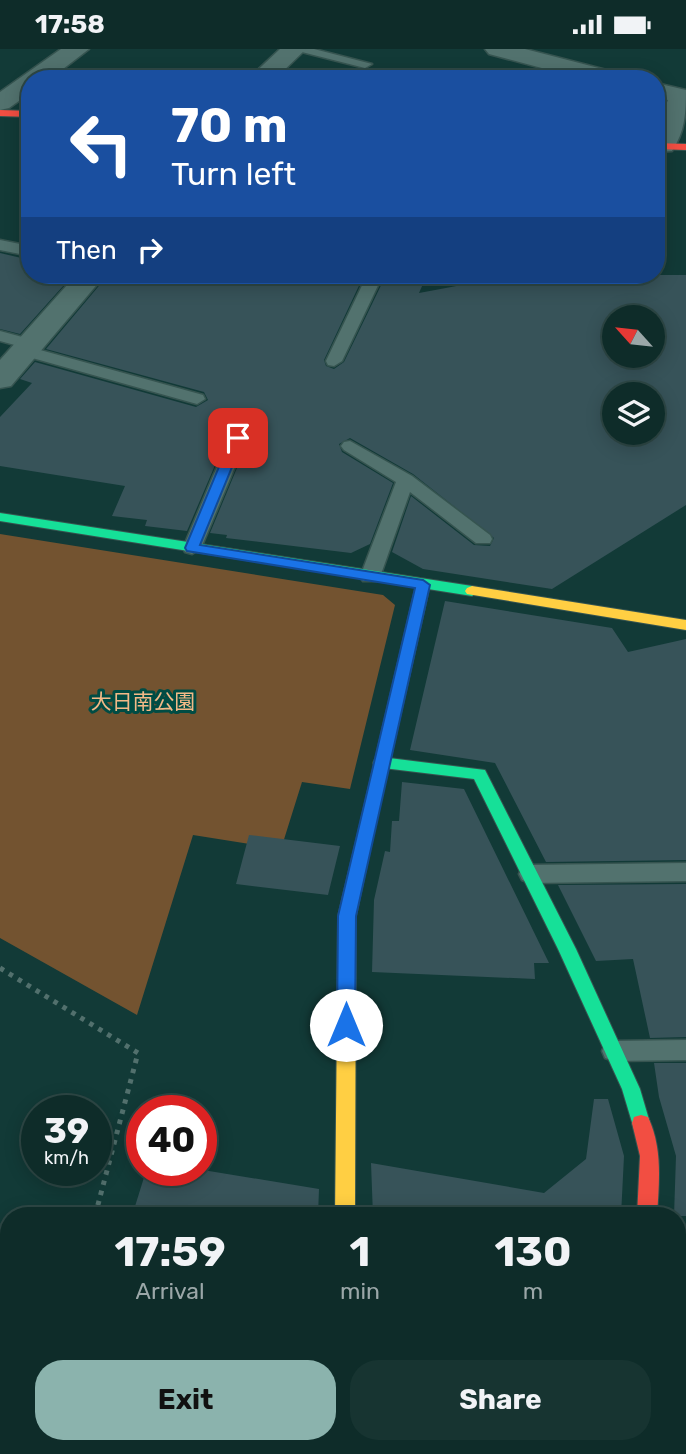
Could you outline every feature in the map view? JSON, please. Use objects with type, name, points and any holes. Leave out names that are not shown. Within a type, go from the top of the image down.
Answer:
[{"type":"street","points":[[47,70],[77,49]]},
{"type":"street","points":[[270,70],[295,49]]},
{"type":"street","points":[[498,56],[568,70]]},
{"type":"street","points":[[0,103],[21,88]]},
{"type":"street","points":[[665,92],[682,96],[668,146]]},
{"type":"street","points":[[0,113],[21,114]]},
{"type":"street","points":[[0,379],[18,344],[81,284]]},
{"type":"street","points":[[0,517],[686,625]]},
{"type":"street","points":[[345,1207],[347,916],[423,585]]},
{"type":"street","points":[[381,763],[479,774],[530,874],[631,1089],[650,1156],[647,1207]]},
{"type":"lane","points":[[295,49],[365,64]]},
{"type":"lane","points":[[0,244],[21,249]]},
{"type":"lane","points":[[334,361],[371,284]]},
{"type":"lane","points":[[18,344],[197,399]]},
{"type":"lane","points":[[192,548],[238,438]]},
{"type":"lane","points":[[350,446],[407,480],[482,539]]},
{"type":"lane","points":[[370,577],[407,480]]},
{"type":"lane","points":[[530,874],[686,872]]},
{"type":"lane","points":[[614,1051],[686,1050]]},
{"type":"path","points":[[0,968],[138,1053],[97,1207]]},
{"type":"green space","name":"大日南公園","points":[[0,534],[383,595],[395,605],[350,789],[302,782],[281,849],[193,835],[137,1015],[0,938]]},
{"type":"building","points":[[0,253],[21,258],[21,284],[65,284],[20,334],[0,329]]},
{"type":"building","points":[[665,275],[686,275],[686,505],[552,589],[423,569],[392,552],[411,496],[474,545],[490,546],[494,538],[413,474],[350,438],[339,444],[342,452],[393,483],[370,544],[351,553],[226,538],[227,535],[210,533],[249,439],[237,431],[227,437],[187,531],[145,526],[147,520],[112,516],[125,486],[0,466],[0,417],[32,383],[20,379],[35,362],[196,407],[208,400],[204,392],[46,349],[100,284],[360,284],[324,360],[326,366],[334,369],[344,362],[382,284],[423,284],[419,293],[468,284],[665,284]]},
{"type":"building","points":[[445,601],[612,628],[628,652],[686,639],[686,860],[546,862],[495,763],[410,750]]},
{"type":"building","points":[[402,782],[464,789],[549,963],[534,963],[535,979],[372,972],[374,900],[385,851],[390,852],[392,821],[399,821]]},
{"type":"building","points":[[249,835],[340,846],[328,895],[236,884]]},
{"type":"building","points":[[686,884],[686,1037],[650,1038],[633,959],[596,961],[558,885]]},
{"type":"building","points":[[654,1063],[686,1063],[686,1207],[674,1207],[676,1156],[659,1097]]},
{"type":"building","points":[[594,1099],[608,1099],[624,1156],[621,1207],[373,1207],[371,1163],[544,1193],[586,1159]]},
{"type":"building","points":[[217,1172],[319,1189],[318,1207],[135,1207],[141,1186],[217,1186]]},
{"type":"traffic: fast","points":[[0,517],[472,591]]},
{"type":"traffic: fast","points":[[381,763],[479,774],[567,949],[631,1089],[641,1123]]},
{"type":"traffic: slow","points":[[472,591],[686,625]]},
{"type":"traffic: slow","points":[[345,1207],[347,916],[364,841]]},
{"type":"traffic: jam","points":[[0,113],[21,114]]},
{"type":"traffic: jam","points":[[665,146],[686,147]]},
{"type":"traffic: jam","points":[[364,841],[423,585]]},
{"type":"traffic: jam","points":[[641,1123],[650,1156],[647,1207]]},
{"type":"route","points":[[238,438],[192,548],[423,585],[347,916],[346,1025]]}]
